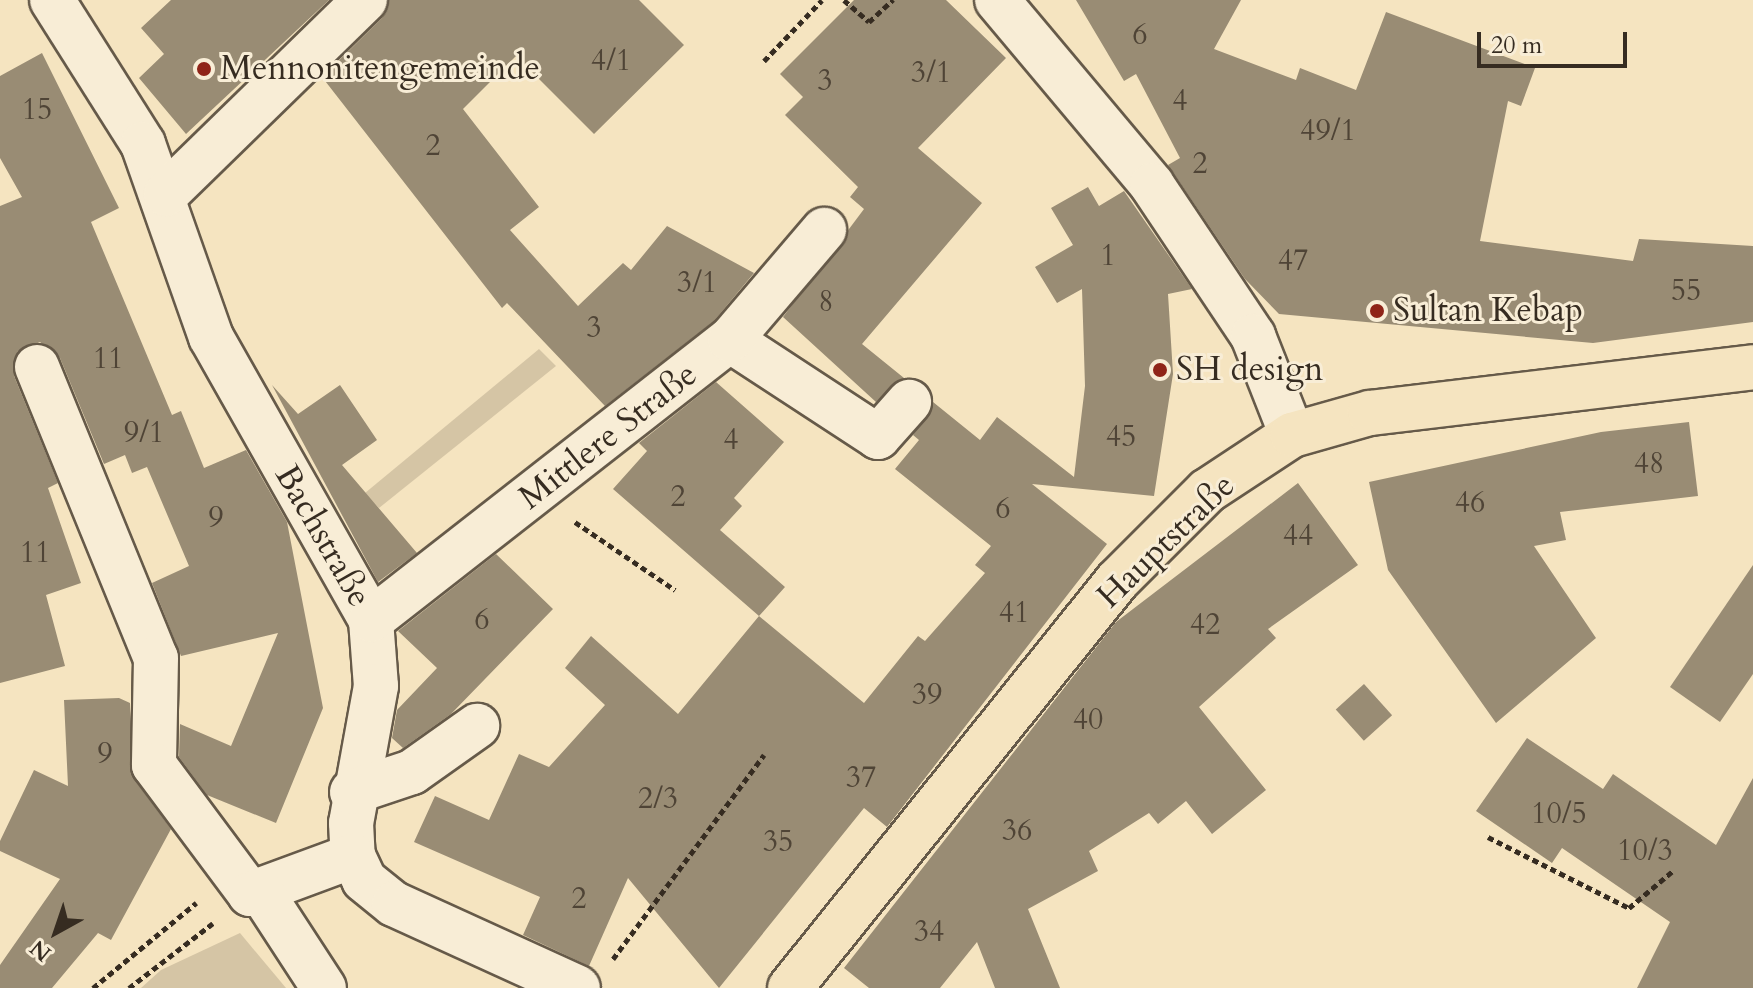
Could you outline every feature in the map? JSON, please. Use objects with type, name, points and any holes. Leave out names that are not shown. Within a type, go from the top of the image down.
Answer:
[{"type":"main road","name":"Hauptstraße","points":[[790,988],[1117,581],[1207,491],[1292,435],[1370,413],[1753,367]]},
{"type":"street","name":"Bachstraße","points":[[52,0],[108,80],[166,194],[211,337],[371,620],[376,686],[352,792],[353,856]]},
{"type":"street","points":[[166,194],[365,0]]},
{"type":"street","points":[[997,0],[1152,185],[1253,336],[1292,435]]},
{"type":"street","name":"Mittlere Straße","points":[[371,620],[730,340],[824,230]]},
{"type":"street","points":[[730,340],[878,437],[909,402]]},
{"type":"street","points":[[37,367],[156,658],[154,765],[324,988]]},
{"type":"street","points":[[352,792],[412,772],[477,726]]},
{"type":"street","points":[[247,886],[353,856],[364,880],[394,904],[591,981]]},
{"type":"path","points":[[764,61],[822,0]]},
{"type":"path","points":[[844,0],[869,22],[893,0]]},
{"type":"path","points":[[535,495],[675,590]]},
{"type":"path","points":[[591,981],[764,755]]},
{"type":"path","points":[[1488,837],[1629,908],[1674,870]]},
{"type":"path","points":[[93,988],[247,886]]},
{"type":"path","points":[[129,988],[247,886]]},
{"type":"shaded area","points":[[539,349],[556,366],[379,508],[365,493]]},
{"type":"shaded area","points":[[240,933],[286,988],[141,988],[161,970]]},
{"type":"building","name":"Mennonitengemeinde","points":[[171,0],[329,0],[186,134],[139,78],[164,54],[141,28]]},
{"type":"building","points":[[389,0],[639,0],[684,45],[594,134],[516,56],[463,109],[539,207],[510,230],[578,306],[623,263],[631,270],[667,226],[754,273],[713,322],[605,406],[507,303],[502,308],[322,77],[382,18]]},
{"type":"building","points":[[854,0],[946,0],[1006,58],[918,148],[982,203],[862,344],[904,378],[876,402],[783,317],[864,209],[850,197],[858,187],[785,115],[803,97],[780,74]]},
{"type":"building","points":[[1076,0],[1241,0],[1214,49],[1296,80],[1300,68],[1356,90],[1386,12],[1535,68],[1521,106],[1508,101],[1480,241],[1633,261],[1639,239],[1753,246],[1753,322],[1593,343],[1279,314],[1245,279],[1168,165],[1180,158],[1136,74],[1124,81]]},
{"type":"building","points":[[42,53],[119,208],[91,222],[172,415],[181,411],[204,468],[246,450],[287,522],[323,708],[276,823],[207,795],[179,757],[180,724],[231,746],[278,633],[181,656],[152,583],[189,566],[147,467],[132,473],[125,455],[104,464],[60,358],[40,342],[17,352],[14,376],[58,483],[48,488],[81,583],[46,595],[65,666],[0,683],[0,206],[22,197],[0,158],[0,76]]},
{"type":"building","points":[[1088,187],[1099,206],[1124,191],[1192,289],[1168,294],[1173,374],[1154,496],[1032,484],[1107,544],[887,827],[864,808],[719,988],[628,878],[589,966],[523,935],[540,897],[414,842],[435,796],[489,820],[519,754],[549,767],[605,705],[565,668],[591,636],[678,714],[759,616],[864,703],[918,636],[925,641],[985,573],[975,565],[991,546],[895,469],[919,440],[913,435],[933,402],[980,440],[997,417],[1074,477],[1085,386],[1082,289],[1057,303],[1035,267],[1073,245],[1051,208]]},
{"type":"building","points":[[716,382],[784,442],[734,498],[742,506],[720,530],[785,587],[759,616],[613,489],[647,451],[639,443]]},
{"type":"building","points":[[272,385],[298,414],[340,385],[377,440],[342,465],[417,553],[378,582]]},
{"type":"building","points":[[1689,422],[1698,496],[1560,512],[1566,540],[1534,546],[1596,638],[1496,723],[1388,570],[1369,482],[1601,432]]},
{"type":"building","points":[[1298,483],[1358,565],[1268,629],[1276,638],[1199,707],[1266,790],[1212,834],[1186,801],[1158,824],[1149,813],[1089,851],[1098,871],[1028,909],[1060,988],[995,988],[977,942],[940,988],[869,988],[844,968],[1116,622]]},
{"type":"building","points":[[496,554],[553,609],[451,714],[403,748],[392,738],[397,710],[437,668],[398,631]]},
{"type":"building","points":[[1753,565],[1753,674],[1720,722],[1670,687]]},
{"type":"building","points":[[1364,684],[1392,715],[1364,741],[1336,709]]},
{"type":"building","points":[[119,698],[130,703],[134,779],[171,829],[111,940],[98,933],[52,988],[0,988],[0,965],[60,879],[0,851],[0,841],[34,770],[68,786],[64,700]]},
{"type":"building","points":[[1527,738],[1603,789],[1613,774],[1716,845],[1753,778],[1753,988],[1637,988],[1670,922],[1562,848],[1552,863],[1476,811]]},
{"type":"place","name":"Mennonitengemeinde","points":[[204,69]]},
{"type":"place","name":"Sultan Kebap","points":[[1377,311]]},
{"type":"place","name":"SH design","points":[[1160,370]]}]
